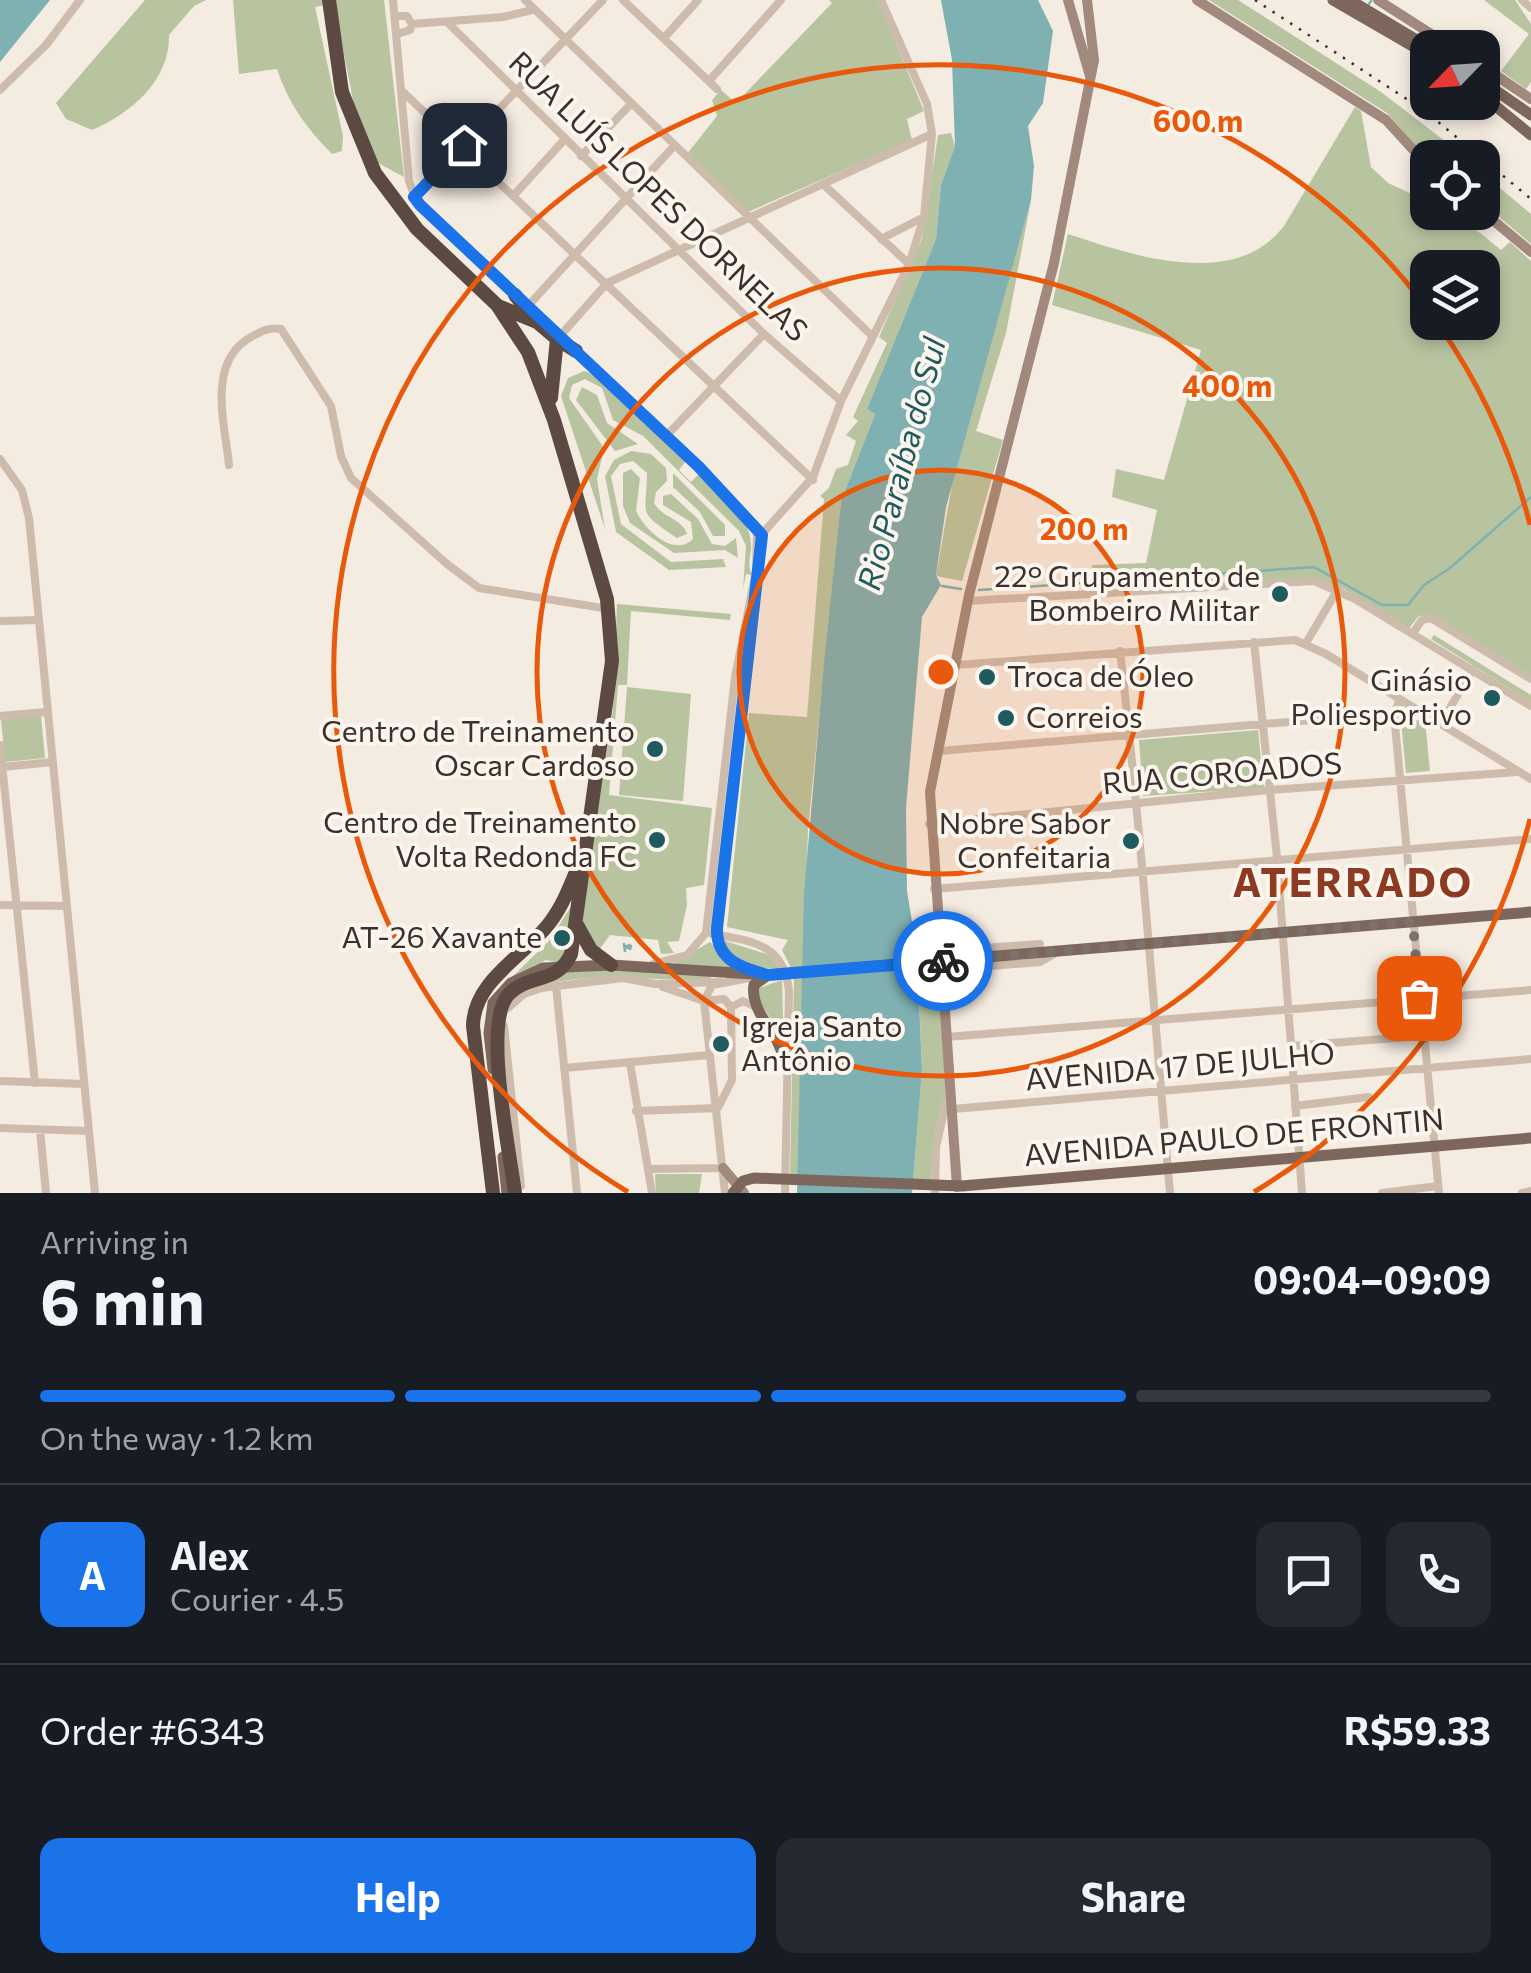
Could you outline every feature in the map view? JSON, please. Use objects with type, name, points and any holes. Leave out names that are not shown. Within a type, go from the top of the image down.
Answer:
[{"type":"highway","points":[[329,0],[342,92],[375,173],[407,218],[497,306],[528,352],[554,420],[609,609],[610,678],[571,954],[554,976],[514,990],[497,1016],[518,1193]]},
{"type":"highway","points":[[514,295],[557,343],[576,352]]},
{"type":"highway","points":[[497,306],[537,322]]},
{"type":"highway","points":[[528,352],[542,359],[557,343]]},
{"type":"highway","points":[[554,420],[550,384],[557,343]]},
{"type":"highway","points":[[494,1193],[473,1018],[481,992],[552,920],[583,852]]},
{"type":"highway","points":[[575,918],[587,945],[611,965]]},
{"type":"highway","points":[[478,1060],[499,1120]]},
{"type":"main road","points":[[1333,0],[1410,45]]},
{"type":"main road","points":[[1356,1],[1410,35]]},
{"type":"main road","points":[[1500,94],[1531,116]]},
{"type":"main road","points":[[1500,104],[1531,126]]},
{"type":"main road","points":[[1500,108],[1531,135]]},
{"type":"main road","points":[[507,1193],[488,1032],[493,1004],[506,987],[523,976],[564,966],[611,965],[763,975],[1041,949],[1058,952],[1281,930],[1531,912]]},
{"type":"main road","points":[[763,975],[753,989],[787,1064]]},
{"type":"main road","points":[[773,1032],[781,1036],[788,1031]]},
{"type":"main road","name":"AVENIDA PAULO DE FRONTIN","points":[[739,1190],[765,1178],[938,1190],[1022,1187],[1168,1167],[1531,1138]]},
{"type":"main road","points":[[754,1193],[765,1178]]},
{"type":"street","points":[[0,90],[46,44],[80,0]]},
{"type":"street","points":[[393,0],[409,181],[414,197],[528,307],[557,343],[607,283],[676,248],[932,134]]},
{"type":"street","points":[[525,0],[871,335]]},
{"type":"street","points":[[414,197],[602,0]]},
{"type":"street","points":[[623,0],[717,88]]},
{"type":"street","points":[[664,38],[698,0]]},
{"type":"street","points":[[709,80],[781,0]]},
{"type":"street","points":[[763,975],[732,962],[720,949],[717,935],[759,531],[814,481],[841,401],[909,264],[924,217],[932,134],[920,85],[881,0]]},
{"type":"street","points":[[1068,0],[1090,77]]},
{"type":"street","points":[[957,1187],[929,824],[930,792],[968,598],[1054,263],[1094,47],[1088,0]]},
{"type":"street","points":[[1196,0],[1386,120],[1410,151]]},
{"type":"street","points":[[1378,0],[1428,30]]},
{"type":"street","points":[[1526,5],[1531,16]]},
{"type":"street","points":[[412,24],[532,10]]},
{"type":"street","points":[[395,16],[407,16],[412,24]]},
{"type":"street","name":"RUA LUÍS LOPES DORNELAS","points":[[447,22],[764,334],[841,401]]},
{"type":"street","points":[[397,34],[410,30],[412,24]]},
{"type":"street","points":[[1500,78],[1531,99]]},
{"type":"street","points":[[403,92],[464,145],[814,481]]},
{"type":"street","points":[[581,156],[630,105]]},
{"type":"street","points":[[515,194],[564,140]]},
{"type":"street","points":[[528,307],[674,146]]},
{"type":"street","points":[[823,184],[909,264]]},
{"type":"street","points":[[881,239],[924,217]]},
{"type":"street","points":[[1500,225],[1531,252]]},
{"type":"street","points":[[229,465],[222,400],[227,361],[244,341],[266,329],[282,330],[331,406],[341,456],[351,478],[447,564],[479,588],[609,609]]},
{"type":"street","points":[[666,436],[764,334]]},
{"type":"street","points":[[576,352],[759,531],[756,570],[735,677],[706,933],[698,946],[681,958],[638,966]]},
{"type":"street","points":[[0,459],[12,474],[29,518],[96,1193]]},
{"type":"street","points":[[0,474],[12,474]]},
{"type":"street","points":[[968,598],[1294,580],[1338,589],[1531,706]]},
{"type":"street","points":[[1306,643],[1338,589]]},
{"type":"street","points":[[1413,633],[1422,620],[1431,618],[1531,679]]},
{"type":"street","points":[[0,621],[38,620]]},
{"type":"street","points":[[956,665],[1291,639],[1306,643],[1531,779]]},
{"type":"street","points":[[1254,642],[1290,1006],[1302,1193]]},
{"type":"street","points":[[1120,651],[1138,804],[1170,1193]]},
{"type":"street","points":[[1440,723],[1473,670]]},
{"type":"street","points":[[1382,1193],[1438,1189],[1394,714],[1400,699]]},
{"type":"street","points":[[939,751],[1420,711]]},
{"type":"street","points":[[0,716],[46,712]]},
{"type":"street","points":[[0,745],[35,1083]]},
{"type":"street","points":[[3,767],[52,762]]},
{"type":"street","name":"RUA COROADOS","points":[[929,824],[1269,790],[1519,772]]},
{"type":"street","points":[[934,889],[1142,873],[1277,857],[1531,840]]},
{"type":"street","points":[[0,905],[66,906]]},
{"type":"street","points":[[706,933],[758,942],[778,955],[788,981],[785,1193]]},
{"type":"street","points":[[940,951],[1041,949]]},
{"type":"street","points":[[942,970],[1040,962],[1058,952]]},
{"type":"street","points":[[654,984],[720,982],[763,975]]},
{"type":"street","points":[[518,1193],[504,1027],[509,1007],[531,990],[623,978],[704,1001],[724,998],[731,1007],[732,1080],[718,1108]]},
{"type":"street","points":[[720,982],[708,988],[704,1001],[724,1193]]},
{"type":"street","points":[[556,986],[577,1193]]},
{"type":"street","points":[[947,1037],[1290,1006],[1531,990]]},
{"type":"street","points":[[731,1007],[743,1001],[760,1010]]},
{"type":"street","points":[[1292,1046],[1422,1036]]},
{"type":"street","points":[[564,1068],[709,1055]]},
{"type":"street","name":"AVENIDA 17 DE JULHO","points":[[952,1109],[1159,1095],[1294,1076],[1531,1060]]},
{"type":"street","points":[[630,1064],[652,1193]]},
{"type":"street","points":[[0,1081],[84,1084]]},
{"type":"street","points":[[938,1190],[938,1133],[951,1088]]},
{"type":"street","points":[[1295,1106],[1368,1097]]},
{"type":"street","points":[[636,1111],[718,1108]]},
{"type":"street","points":[[0,1128],[89,1130]]},
{"type":"street","points":[[40,1130],[46,1193]]},
{"type":"street","points":[[648,1169],[722,1168]]},
{"type":"street","points":[[722,1168],[739,1190]]},
{"type":"street","points":[[1522,1193],[1531,1192]]},
{"type":"green space","points":[[145,0],[206,0],[194,6],[169,35],[168,51],[156,80],[134,104],[92,130],[66,119],[56,103]]},
{"type":"green space","points":[[233,0],[384,0],[404,177],[376,162],[354,105],[334,3],[315,7],[343,136],[342,151],[332,154],[299,115],[277,69],[239,74]]},
{"type":"green space","points":[[829,0],[878,0],[924,111],[907,119],[912,140],[748,212],[687,154],[717,116],[712,100],[721,90],[736,103],[832,3]]},
{"type":"green space","points":[[1209,0],[1238,0],[1381,92],[1410,114],[1410,120],[1418,120],[1444,140],[1410,140],[1387,113]]},
{"type":"green space","points":[[1484,0],[1515,0],[1531,24],[1531,82],[1526,89],[1501,71],[1529,34]]},
{"type":"green space","points":[[1355,107],[1361,111],[1371,167],[1388,183],[1410,193],[1410,230],[1476,230],[1501,250],[1510,242],[1531,261],[1531,675],[1432,615],[1419,616],[1409,628],[1344,589],[1315,578],[1091,589],[1092,565],[1146,563],[1157,510],[1112,497],[1116,469],[1164,480],[1201,350],[1052,305],[1068,234],[1122,251],[1181,262],[1211,263],[1238,258],[1263,246],[1284,226]]},
{"type":"green space","points":[[951,133],[955,146],[941,185],[936,239],[867,409],[875,414],[841,501],[808,828],[804,966],[791,968],[782,950],[788,940],[727,927],[749,713],[807,717],[824,499],[820,496],[829,488],[836,469],[848,465],[856,441],[846,435],[858,421],[853,417],[887,343],[879,337],[922,239],[938,135]]},
{"type":"green space","points":[[1500,188],[1531,214],[1531,244],[1500,218]]},
{"type":"green space","points":[[1031,200],[1006,333],[976,431],[1003,440],[962,581],[936,576],[954,474]]},
{"type":"green space","points":[[584,371],[594,374],[686,461],[679,470],[691,482],[699,474],[739,514],[751,544],[752,575],[746,574],[743,589],[746,546],[739,531],[643,436],[613,420],[602,388],[585,379],[572,385],[569,398],[604,448],[597,479],[605,529],[561,396],[568,378]]},
{"type":"green space","points":[[582,387],[597,395],[607,423],[638,444],[615,451],[576,400]]},
{"type":"green space","points":[[631,451],[651,454],[666,468],[667,481],[656,492],[654,503],[687,534],[677,538],[649,516],[645,505],[647,473],[633,461],[620,464],[611,476],[621,524],[671,562],[723,559],[726,567],[669,570],[616,532],[605,476],[614,460]]},
{"type":"green space","points":[[631,469],[640,478],[636,511],[653,533],[669,544],[685,544],[693,539],[691,522],[663,505],[663,496],[671,494],[698,519],[712,544],[725,546],[736,538],[738,558],[725,550],[674,553],[630,523],[623,506],[623,473]]},
{"type":"green space","points":[[673,473],[725,525],[725,536],[713,536],[700,512],[673,487]]},
{"type":"green space","points":[[617,604],[731,614],[730,620],[631,611],[627,685],[618,685],[609,795],[712,808],[704,885],[686,888],[687,905],[679,941],[667,942],[674,953],[661,954],[658,940],[610,935],[599,950],[581,919],[613,710]]},
{"type":"green space","points":[[1434,635],[1531,695],[1531,702],[1431,639]]},
{"type":"green space","name":"Centro de Treinamento Oscar Cardoso","points":[[627,687],[691,694],[683,801],[619,795]]},
{"type":"green space","points":[[41,715],[45,758],[5,762],[1,720]]},
{"type":"green space","points":[[1425,720],[1430,771],[1406,773],[1401,721]]},
{"type":"green space","points":[[1258,730],[1264,788],[1143,796],[1139,740]]},
{"type":"green space","points":[[572,905],[567,948],[560,963],[546,960],[510,979],[549,941]]},
{"type":"green space","points":[[725,941],[770,955],[779,968],[755,967],[740,961],[722,945]]},
{"type":"green space","points":[[710,942],[738,969],[671,965]]},
{"type":"green space","points":[[617,966],[711,974],[711,980],[581,979],[554,982],[512,999],[502,1029],[518,1193],[499,1029],[502,1011],[517,992],[549,982],[568,967]]},
{"type":"green space","points":[[937,967],[946,1088],[935,1133],[931,1181],[913,1180],[922,1071],[918,969]]},
{"type":"green space","points":[[805,978],[798,1176],[790,1175],[794,979]]},
{"type":"green space","points":[[782,980],[783,1018],[778,1030],[758,999],[759,988]]},
{"type":"green space","points":[[655,1174],[702,1174],[699,1193],[656,1193]]},
{"type":"shaded area","points":[[740,671],[744,672],[717,931],[707,928],[731,710]]},
{"type":"water","points":[[0,0],[50,0],[0,62]]},
{"type":"water","name":"Rio Paraíba do Sul","points":[[941,0],[1038,0],[1053,31],[1043,103],[1028,126],[1034,166],[1031,200],[946,507],[936,575],[941,585],[922,617],[906,808],[907,891],[917,952],[922,1071],[912,1193],[797,1193],[804,893],[841,501],[875,414],[867,409],[936,239],[941,185],[955,146],[952,60]]},
{"type":"waterway","points":[[979,590],[1314,567],[1382,605],[1408,605],[1424,585],[1450,568],[1531,497]]},
{"type":"waterway","points":[[942,586],[961,589]]},
{"type":"waterway","points":[[624,944],[625,951]]},
{"type":"waterway","points":[[629,945],[631,946],[630,949],[627,947],[629,945]]},
{"type":"railway","points":[[1255,0],[1425,111],[1531,199]]},
{"type":"way so far","points":[[943,961],[1413,922],[1419,998]]},
{"type":"place","name":"22° Grupamento de Bombeiro Militar","points":[[1280,594]]},
{"type":"place","name":"Troca de Óleo","points":[[987,677]]},
{"type":"place","name":"Ginásio Poliesportivo","points":[[1492,698]]},
{"type":"place","name":"Correios","points":[[1006,718]]},
{"type":"place","name":"Centro de Treinamento Oscar Cardoso","points":[[655,749]]},
{"type":"place","name":"Centro de Treinamento Volta Redonda FC","points":[[657,840]]},
{"type":"place","name":"Nobre Sabor Confeitaria","points":[[1131,841]]},
{"type":"place","name":"AT-26 Xavante","points":[[562,938]]},
{"type":"place","name":"Igreja Santo Antônio","points":[[721,1044]]},
{"type":"district","name":"ATERRADO","points":[[1353,883]]},
{"type":"route","points":[[464,145],[414,197],[420,205],[699,467],[762,535],[717,928],[720,949],[740,967],[768,975],[943,961]]}]
